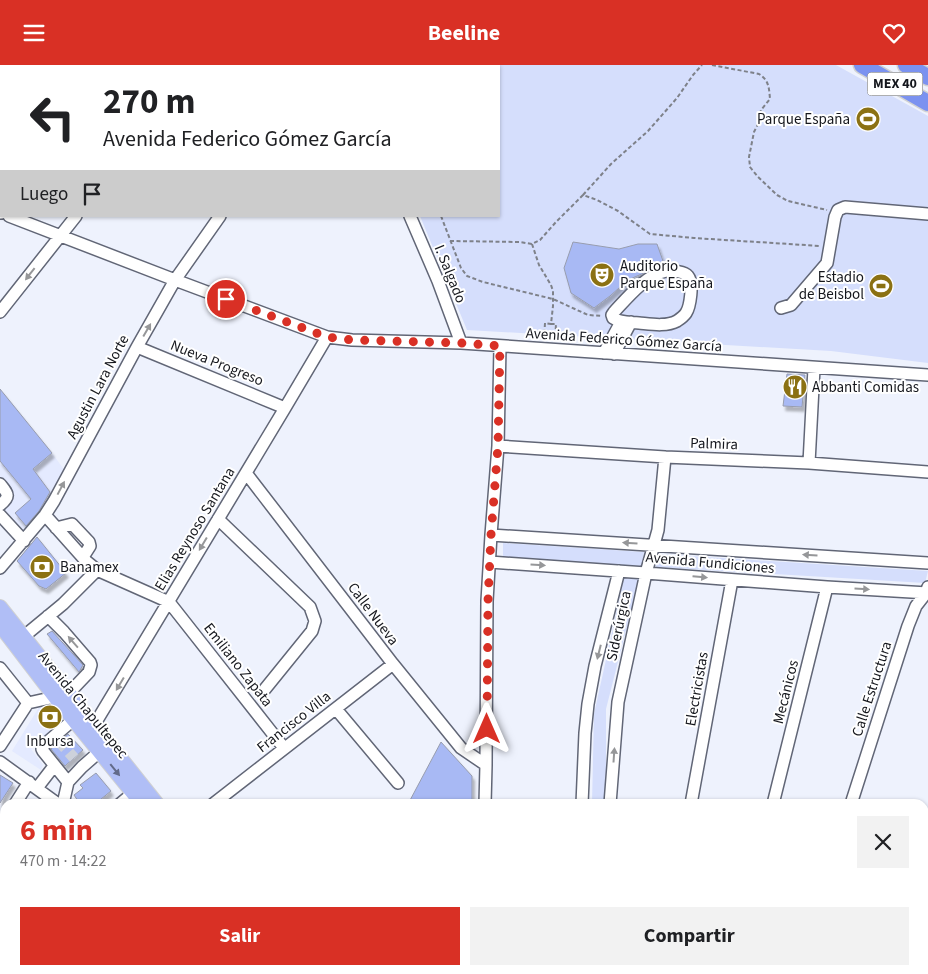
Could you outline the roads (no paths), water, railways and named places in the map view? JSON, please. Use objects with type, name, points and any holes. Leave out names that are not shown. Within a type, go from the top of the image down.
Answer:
[{"type":"highway","name":"MEX 40","points":[[862,65],[928,103]]},
{"type":"highway","name":"MEX 40","points":[[906,65],[928,77]]},
{"type":"main road","points":[[0,607],[19,640],[62,695]]},
{"type":"main road","name":"Avenida Chapultepec","points":[[0,625],[19,640],[36,672],[62,695],[146,798]]},
{"type":"street","points":[[780,308],[791,305],[827,263],[835,217],[838,210],[845,207],[928,213]]},
{"type":"street","name":"Avenida Federico Gómez García","points":[[12,217],[327,337],[352,340],[461,343],[928,375]]},
{"type":"street","points":[[0,312],[75,217]]},
{"type":"street","name":"Agustin Lara Norte","points":[[0,568],[45,515],[54,501],[175,280],[219,217]]},
{"type":"street","name":"I. Salgado","points":[[410,217],[438,281],[461,343]]},
{"type":"street","points":[[673,271],[685,274],[690,279],[692,283],[686,313],[671,323],[653,325],[621,320],[614,312],[629,295],[652,277],[661,272],[673,271]]},
{"type":"street","points":[[609,353],[621,320]]},
{"type":"street","name":"Elias Reynoso Santana","points":[[91,731],[327,337]]},
{"type":"street","points":[[485,799],[488,601],[498,446],[500,346]]},
{"type":"street","name":"Nueva Progreso","points":[[137,347],[285,408]]},
{"type":"street","points":[[809,463],[814,367]]},
{"type":"street","name":"Palmira","points":[[498,446],[664,457],[809,463],[928,472]]},
{"type":"street","name":"Siderúrgica","points":[[610,799],[618,702],[646,573],[658,531],[664,457]]},
{"type":"street","name":"Calle Nueva","points":[[246,473],[393,665],[461,748],[486,765]]},
{"type":"street","points":[[0,484],[8,496],[0,505]]},
{"type":"street","points":[[0,515],[24,541]]},
{"type":"street","points":[[45,515],[97,570],[169,602]]},
{"type":"street","points":[[218,519],[310,607],[314,621],[312,631],[266,689]]},
{"type":"street","name":"Avenida Fundiciones","points":[[491,535],[928,563]]},
{"type":"street","name":"Avenida Fundiciones","points":[[490,562],[827,587],[927,591]]},
{"type":"street","points":[[19,640],[63,604],[97,570]]},
{"type":"street","name":"Siderúrgica","points":[[582,799],[588,704],[595,666],[619,571]]},
{"type":"street","name":"Electricistas","points":[[692,799],[732,580]]},
{"type":"street","name":"Mecánicos","points":[[774,799],[827,587]]},
{"type":"street","name":"Calle Estructura","points":[[853,799],[908,626],[916,606],[927,591]]},
{"type":"street","name":"Emiliano Zapata","points":[[169,602],[284,748]]},
{"type":"street","points":[[0,746],[28,703],[62,695],[89,672],[91,665],[48,616]]},
{"type":"street","name":"Francisco Villa","points":[[220,799],[393,665]]},
{"type":"street","points":[[0,668],[28,703]]},
{"type":"street","points":[[336,709],[398,783]]},
{"type":"street","points":[[68,782],[42,749],[44,745],[57,738],[78,715]]},
{"type":"street","points":[[64,799],[68,782],[104,747]]},
{"type":"street","points":[[74,758],[82,767]]},
{"type":"street","points":[[0,761],[51,799]]},
{"type":"street","points":[[20,799],[54,766]]},
{"type":"tunnel","points":[[58,740],[74,758]]},
{"type":"place","name":"Parque España","points":[[868,119]]},
{"type":"place","name":"Auditorio Parque España","points":[[602,275]]},
{"type":"place","name":"Estadio de Beisbol","points":[[881,286]]},
{"type":"place","name":"Abbanti Comidas","points":[[795,387]]},
{"type":"place","name":"Banamex","points":[[42,567]]},
{"type":"place","name":"Inbursa","points":[[50,717]]}]
